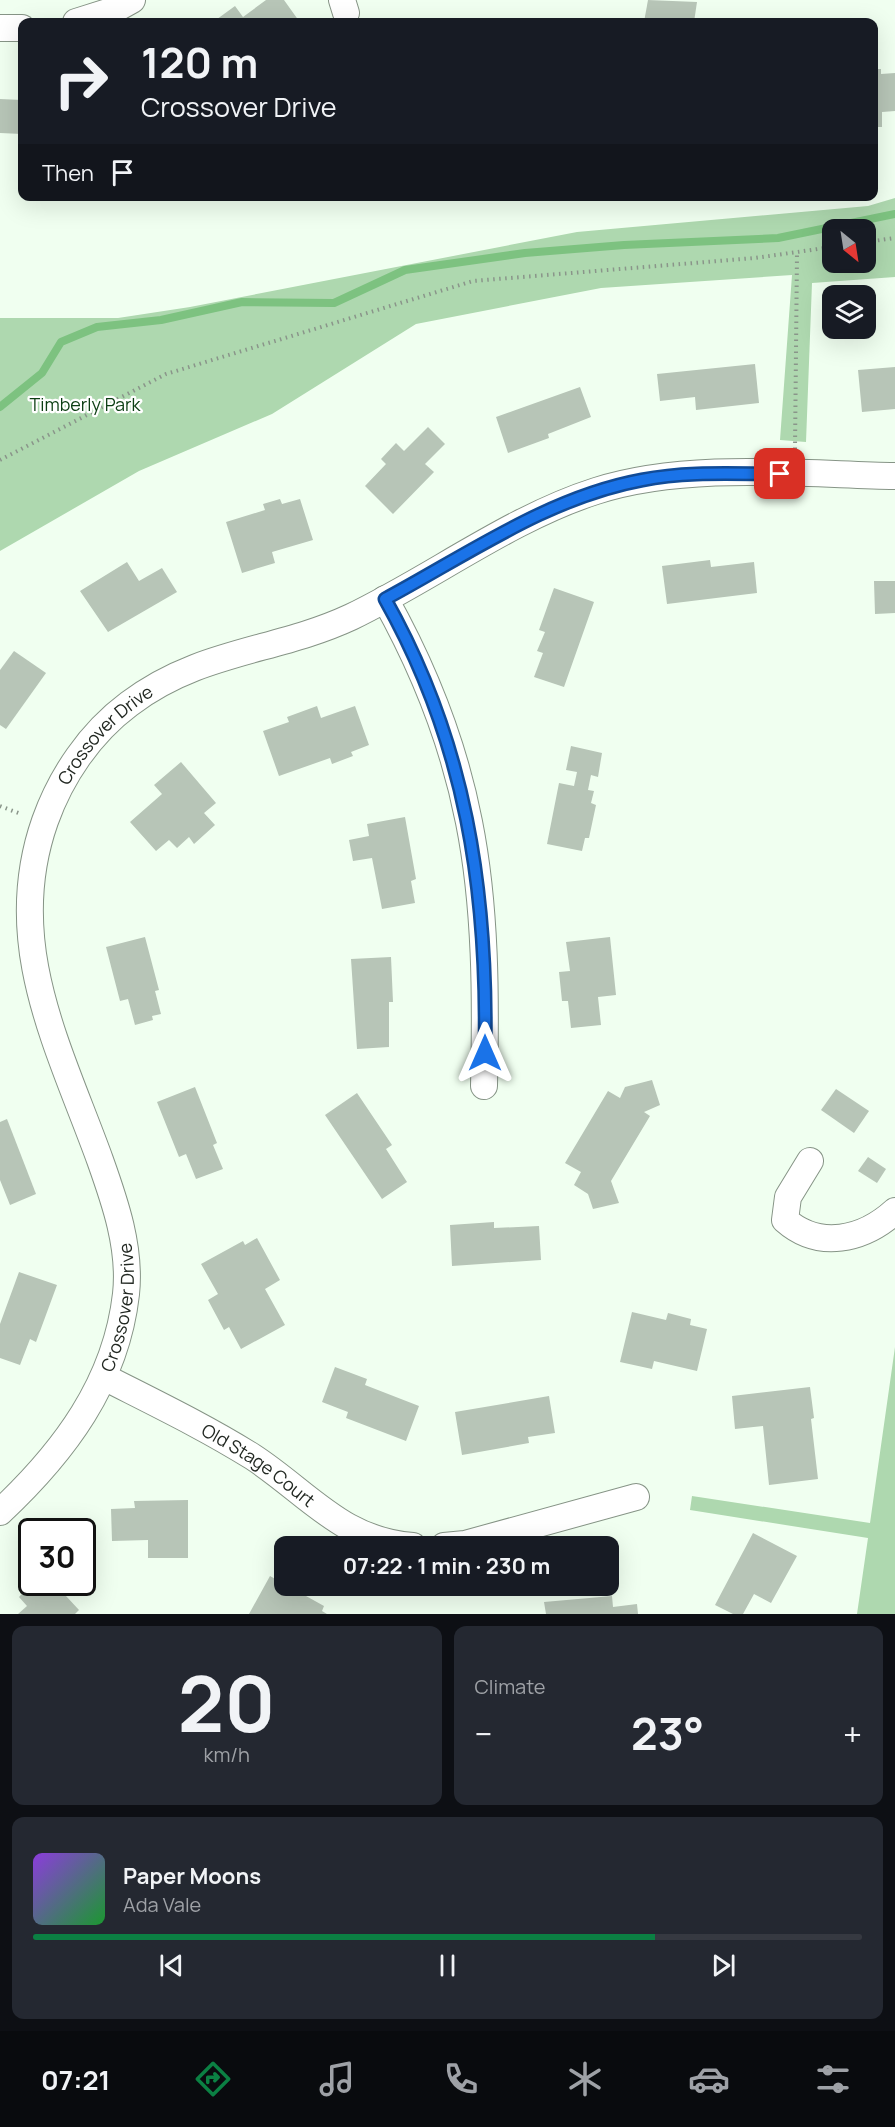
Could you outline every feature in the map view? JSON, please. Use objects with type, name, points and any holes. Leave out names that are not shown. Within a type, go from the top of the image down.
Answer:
[{"type":"street","points":[[89,18],[114,10],[132,0]]},
{"type":"street","points":[[0,28],[18,28]]},
{"type":"street","name":"Crossover Drive","points":[[0,1512],[54,1458],[79,1423],[104,1377],[117,1340],[126,1291],[124,1245],[110,1189],[44,1007],[33,969],[28,926],[30,881],[37,842],[52,802],[71,767],[96,734],[126,706],[158,684],[217,658],[338,622],[552,508],[597,491],[643,480],[688,474],[895,476]]},
{"type":"street","points":[[385,599],[405,634],[443,729],[469,821],[479,883],[485,1036],[484,1086]]},
{"type":"street","points":[[810,1161],[788,1197],[785,1220],[798,1231],[824,1240],[846,1236],[886,1219],[895,1211]]},
{"type":"street","name":"Old Stage Court","points":[[104,1377],[207,1429],[255,1459],[339,1524],[366,1536]]},
{"type":"street","points":[[494,1536],[636,1497]]},
{"type":"path","points":[[876,241],[895,238]]},
{"type":"path","points":[[0,460],[166,374],[473,281],[755,258],[822,248]]},
{"type":"path","points":[[795,474],[797,252]]},
{"type":"green space","name":"Timberly Park","points":[[895,198],[895,277],[812,283],[806,442],[780,440],[792,275],[601,288],[416,324],[272,414],[139,471],[0,551],[0,318],[118,318],[190,307],[577,232],[868,206]]},
{"type":"green space","points":[[895,1347],[895,1614],[857,1614],[868,1538],[690,1510],[692,1496],[870,1523]]},
{"type":"building","points":[[266,0],[284,0],[297,18],[218,18],[235,6],[243,17]]},
{"type":"building","points":[[648,0],[697,2],[695,18],[645,18]]},
{"type":"building","points":[[878,69],[881,69],[881,74],[895,73],[895,111],[882,112],[882,127],[878,127]]},
{"type":"building","points":[[0,99],[18,100],[18,134],[0,133]]},
{"type":"building","points":[[755,364],[759,403],[696,410],[695,397],[660,401],[657,374]]},
{"type":"building","points":[[895,367],[895,409],[862,412],[858,370]]},
{"type":"building","points":[[580,387],[591,417],[548,434],[549,438],[508,453],[496,417]]},
{"type":"building","points":[[428,427],[445,444],[425,464],[434,472],[393,514],[365,486],[386,464],[381,459],[396,443],[404,451]]},
{"type":"building","points":[[280,499],[282,504],[300,499],[313,540],[272,552],[275,563],[242,573],[226,522],[265,510],[263,504]]},
{"type":"building","points":[[710,560],[711,567],[754,562],[757,593],[667,604],[662,566]]},
{"type":"building","points":[[127,562],[139,581],[162,568],[177,592],[108,632],[80,591]]},
{"type":"building","points":[[874,581],[895,581],[895,613],[875,614]]},
{"type":"building","points":[[554,588],[594,602],[564,687],[534,677],[543,653],[537,651],[545,632],[539,630]]},
{"type":"building","points":[[14,651],[46,673],[6,729],[0,725],[0,670]]},
{"type":"building","points":[[317,706],[321,718],[355,706],[369,745],[351,752],[353,756],[332,764],[330,758],[279,776],[263,731],[289,722],[287,717]]},
{"type":"building","points":[[571,746],[602,753],[598,777],[591,775],[588,790],[594,791],[591,803],[596,805],[589,838],[585,838],[582,851],[547,844],[559,783],[574,786],[577,772],[566,770]]},
{"type":"building","points":[[181,762],[216,803],[204,813],[215,825],[194,844],[189,837],[177,848],[169,840],[156,851],[130,822],[162,794],[154,785]]},
{"type":"building","points":[[405,817],[416,879],[411,881],[415,903],[382,909],[372,858],[353,861],[349,840],[369,836],[367,824]]},
{"type":"building","points":[[145,937],[159,990],[155,991],[161,1014],[152,1016],[153,1020],[135,1025],[128,999],[120,1001],[106,947]]},
{"type":"building","points":[[610,937],[616,995],[598,997],[601,1025],[571,1028],[568,1001],[562,1001],[559,972],[570,971],[566,942]]},
{"type":"building","points":[[391,957],[393,1002],[389,1002],[389,1047],[357,1049],[351,959]]},
{"type":"building","points":[[652,1080],[660,1105],[644,1112],[650,1116],[611,1181],[619,1203],[593,1209],[588,1194],[574,1185],[581,1172],[565,1163],[608,1091],[620,1098],[625,1087]]},
{"type":"building","points":[[195,1087],[217,1143],[213,1145],[223,1169],[196,1179],[186,1154],[179,1157],[157,1102]]},
{"type":"building","points":[[836,1089],[869,1111],[854,1133],[821,1110]]},
{"type":"building","points":[[357,1093],[392,1145],[386,1149],[407,1182],[382,1199],[325,1115]]},
{"type":"building","points":[[7,1119],[36,1194],[10,1205],[0,1180],[0,1122]]},
{"type":"building","points":[[868,1157],[886,1169],[877,1183],[858,1171]]},
{"type":"building","points":[[494,1222],[494,1228],[539,1226],[541,1260],[452,1266],[450,1225]]},
{"type":"building","points":[[257,1238],[280,1280],[265,1289],[285,1325],[241,1349],[229,1327],[224,1330],[208,1300],[218,1294],[201,1264],[243,1241],[245,1245]]},
{"type":"building","points":[[19,1272],[57,1285],[36,1342],[30,1339],[20,1365],[0,1358],[0,1324]]},
{"type":"building","points":[[632,1312],[666,1320],[668,1313],[691,1319],[690,1325],[707,1329],[697,1371],[654,1361],[652,1369],[620,1362]]},
{"type":"building","points":[[335,1367],[367,1379],[365,1385],[419,1406],[406,1441],[346,1418],[348,1412],[322,1402]]},
{"type":"building","points":[[810,1387],[818,1479],[769,1485],[763,1426],[735,1429],[732,1396]]},
{"type":"building","points":[[549,1396],[555,1433],[528,1437],[529,1443],[462,1455],[455,1412]]},
{"type":"building","points":[[188,1500],[188,1558],[148,1558],[148,1540],[112,1541],[111,1509],[135,1508],[134,1501]]},
{"type":"building","points":[[753,1533],[797,1556],[771,1603],[754,1594],[743,1614],[733,1614],[715,1605]]},
{"type":"building","points":[[270,1576],[274,1578],[274,1596],[306,1596],[324,1606],[322,1611],[327,1614],[249,1614]]},
{"type":"building","points":[[66,1596],[79,1610],[75,1614],[18,1614],[27,1606],[19,1597]]},
{"type":"building","points":[[612,1596],[613,1607],[637,1604],[638,1614],[546,1614],[544,1602]]},
{"type":"waterway","points":[[0,407],[42,373],[61,342],[97,327],[161,320],[242,302],[334,303],[405,270],[525,253],[624,245],[778,238],[895,214]]},
{"type":"route","points":[[485,1053],[479,883],[469,821],[443,729],[405,634],[385,599],[552,508],[597,491],[643,480],[688,474],[780,474]]}]
